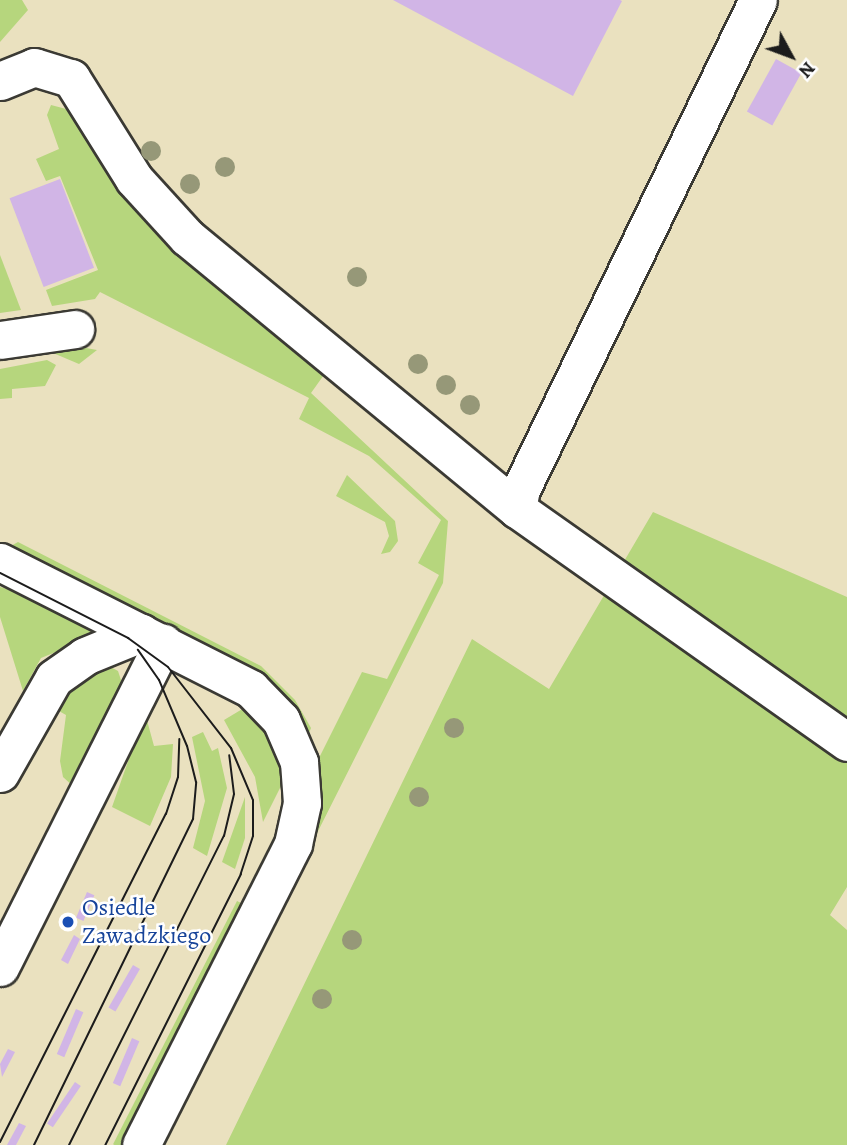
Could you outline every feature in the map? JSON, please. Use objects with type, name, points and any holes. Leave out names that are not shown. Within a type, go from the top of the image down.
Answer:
[{"type":"lane","points":[[517,509],[521,489],[758,0]]},
{"type":"lane","points":[[0,81],[34,67],[71,78],[141,189],[187,237],[517,509],[847,742]]},
{"type":"lane","points":[[0,340],[75,329]]},
{"type":"lane","points":[[10,568],[243,683],[270,705],[294,746],[302,803],[288,854],[141,1145]]},
{"type":"lane","points":[[0,772],[38,698],[59,674],[152,638]]},
{"type":"lane","points":[[0,967],[152,638]]},
{"type":"green space","points":[[0,0],[22,0],[28,10],[0,42]]},
{"type":"green space","points":[[51,105],[70,110],[326,372],[311,393],[448,521],[443,583],[160,1145],[316,764],[362,672],[387,679],[439,575],[418,563],[441,520],[369,456],[299,419],[309,398],[100,292],[95,299],[52,306],[46,290],[98,270],[60,176],[46,181],[36,159],[59,149],[47,115]]},
{"type":"green space","points":[[0,255],[21,310],[0,313]]},
{"type":"green space","points":[[75,346],[97,350],[79,364],[46,350]]},
{"type":"green space","points":[[47,360],[56,365],[45,386],[12,389],[12,398],[0,399],[0,369]]},
{"type":"green space","points":[[347,475],[395,521],[398,541],[390,552],[381,554],[389,536],[385,522],[336,496]]},
{"type":"green space","points":[[653,512],[847,597],[847,887],[830,915],[847,930],[847,1145],[226,1145],[472,639],[549,689]]},
{"type":"green space","points":[[18,542],[261,666],[295,700],[311,728],[307,738],[9,547]]},
{"type":"green space","points":[[0,587],[26,594],[100,630],[98,635],[41,658],[23,691],[0,617]]},
{"type":"green space","points":[[107,665],[118,671],[123,686],[74,787],[63,777],[60,761],[66,715],[50,706],[64,687]]},
{"type":"green space","points":[[244,708],[269,735],[284,780],[263,822],[255,777],[224,720]]},
{"type":"green space","points":[[145,713],[154,746],[173,744],[171,777],[150,826],[112,807]]},
{"type":"green space","points":[[203,732],[212,751],[218,748],[227,788],[207,856],[193,848],[205,801],[192,737]]},
{"type":"green space","points":[[245,797],[245,838],[235,869],[222,862]]},
{"type":"green space","points":[[237,901],[245,905],[123,1145],[113,1144]]},
{"type":"building","points":[[393,0],[620,0],[622,1],[573,96]]},
{"type":"building","points":[[776,59],[801,73],[772,126],[747,111]]},
{"type":"building","points":[[60,179],[94,268],[44,287],[10,198]]},
{"type":"building","points":[[87,892],[94,895],[83,921],[76,918]]},
{"type":"building","points":[[74,935],[80,939],[68,964],[61,960]]},
{"type":"building","points":[[133,965],[140,969],[115,1011],[108,1007]]},
{"type":"building","points":[[76,1009],[83,1012],[64,1057],[57,1054]]},
{"type":"building","points":[[132,1038],[139,1041],[120,1086],[113,1083]]},
{"type":"building","points":[[8,1049],[15,1052],[2,1077],[0,1064]]},
{"type":"building","points":[[75,1082],[81,1086],[53,1127],[47,1123]]},
{"type":"building","points":[[19,1123],[26,1126],[16,1145],[7,1145]]},
{"type":"tram line","points":[[0,573],[128,638],[168,667],[231,748],[253,800],[253,836],[241,874],[105,1145]]},
{"type":"tram line","points":[[34,1145],[193,819],[196,782],[187,746],[159,680],[138,650]]},
{"type":"tram line","points":[[0,1142],[166,814],[178,777],[179,739]]},
{"type":"tram line","points":[[69,1145],[224,836],[234,794],[229,755]]},
{"type":"place","name":"Osiedle Zawadzkiego","points":[[68,922]]}]
